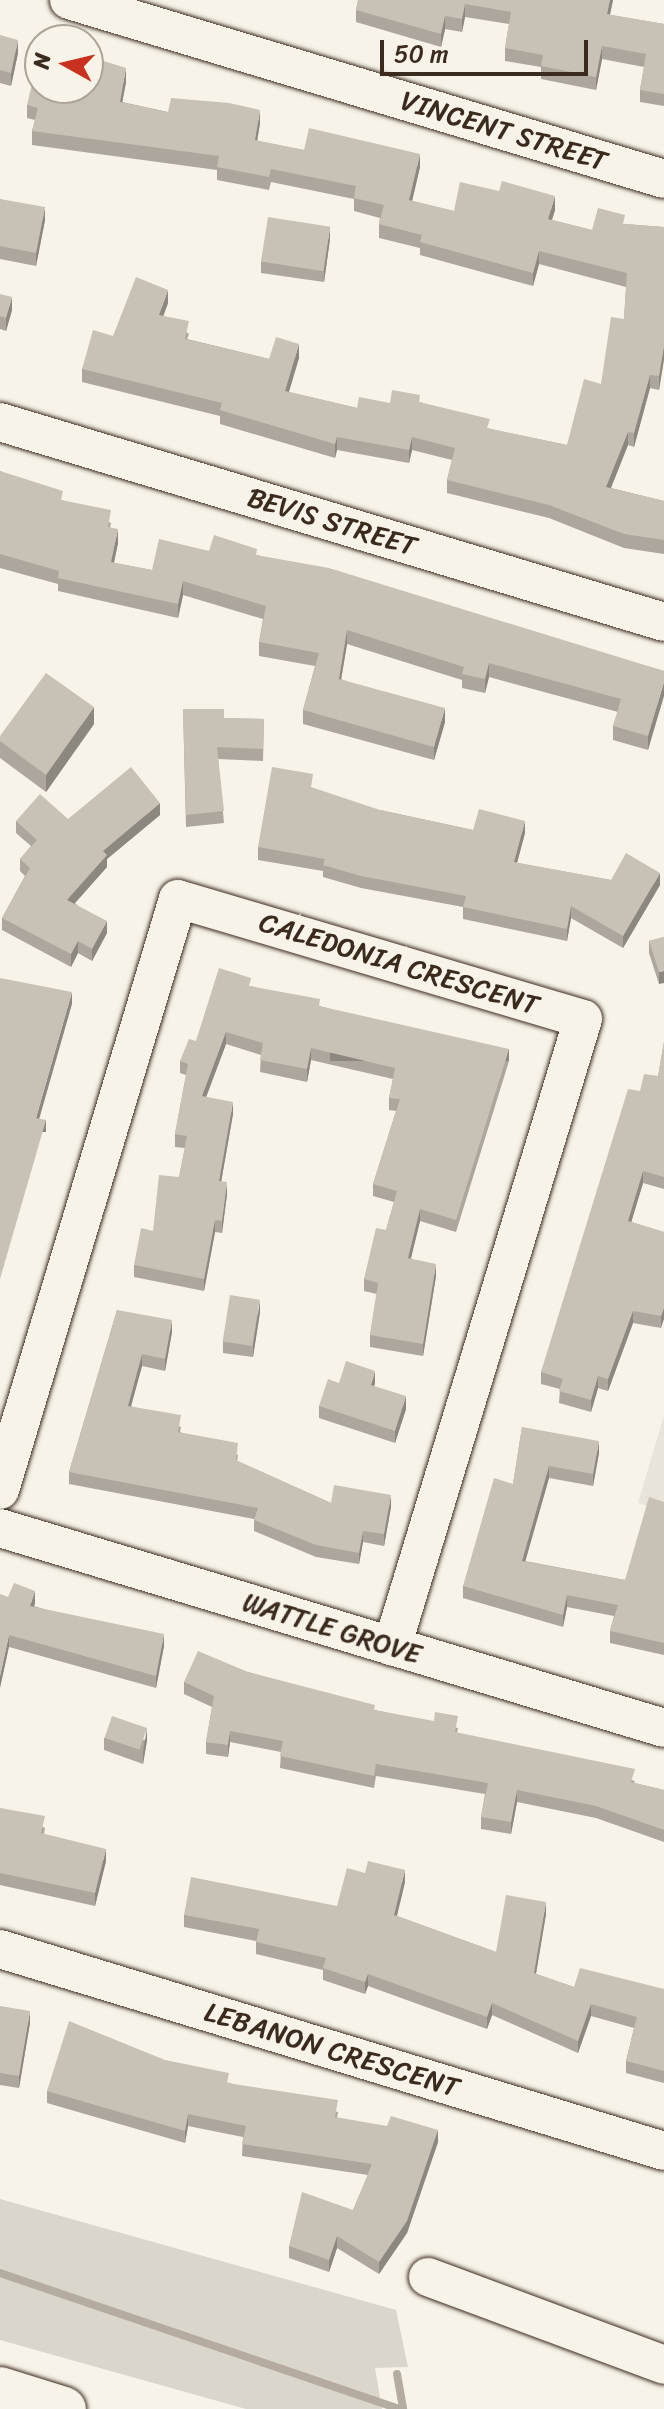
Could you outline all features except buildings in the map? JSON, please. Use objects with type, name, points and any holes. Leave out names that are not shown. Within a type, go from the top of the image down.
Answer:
[{"type":"highway","points":[[0,2389],[64,2409]]},
{"type":"street","name":"VINCENT STREET","points":[[69,0],[664,179]]},
{"type":"street","name":"BEVIS STREET","points":[[0,422],[664,622]]},
{"type":"street","name":"CALEDONIA CRESCENT","points":[[0,1490],[178,899],[583,1019],[392,1647]]},
{"type":"street","name":"WATTLE GROVE","points":[[0,1528],[664,1728]]},
{"type":"street","name":"LEBANON CRESCENT","points":[[0,1949],[664,2151]]},
{"type":"street","points":[[428,2277],[664,2365]]},
{"type":"shaded area","points":[[664,1415],[664,1511],[638,1503]]},
{"type":"shaded area","points":[[0,2199],[396,2310],[408,2367],[375,2368],[382,2409],[246,2409],[0,2340]]},
{"type":"waterway","points":[[0,2273],[399,2409]]},
{"type":"waterway","points":[[397,2374],[403,2409]]}]
